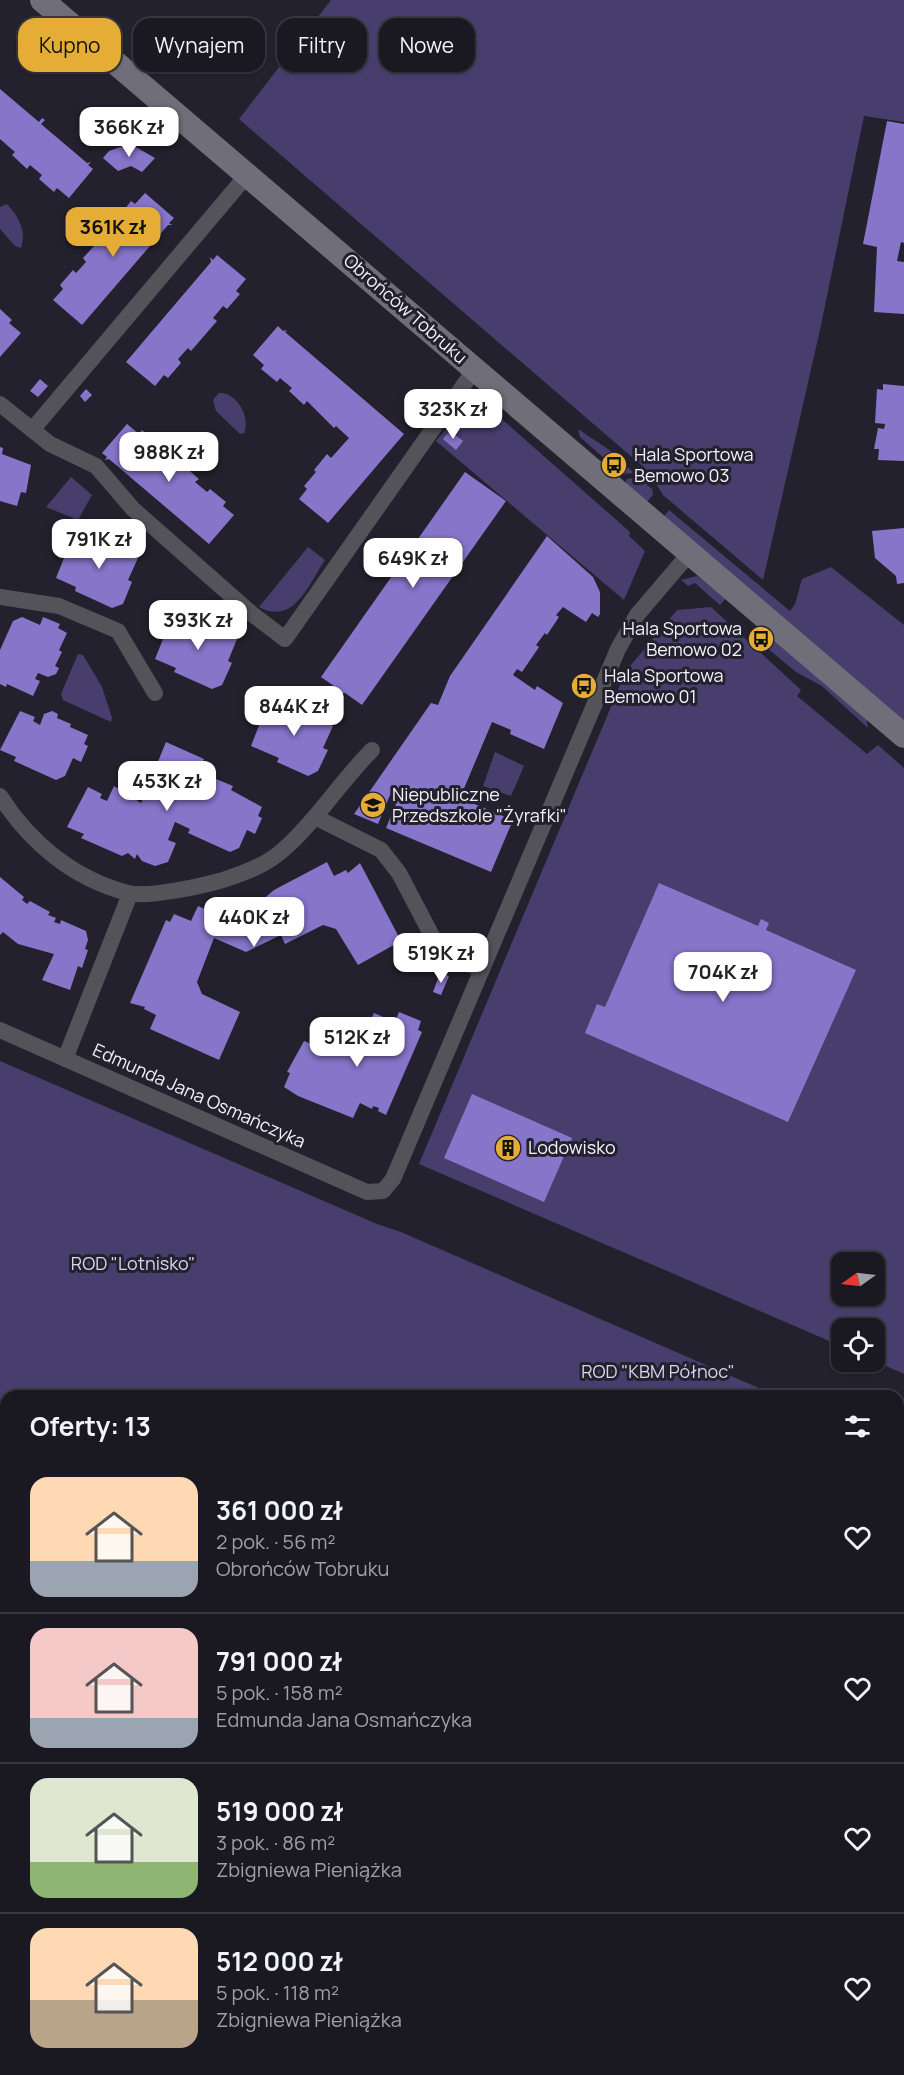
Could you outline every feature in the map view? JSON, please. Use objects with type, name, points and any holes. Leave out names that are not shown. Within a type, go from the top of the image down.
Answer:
[{"type":"street","name":"Obrońców Tobruku","points":[[42,0],[904,736]]},
{"type":"street","points":[[32,430],[247,175]]},
{"type":"street","points":[[0,404],[50,444],[96,466],[133,509],[252,614],[285,639],[475,369]]},
{"type":"street","points":[[315,817],[381,850],[399,873],[442,955],[482,969],[618,649],[637,615],[689,554]]},
{"type":"street","points":[[0,597],[59,606],[118,631],[155,693]]},
{"type":"street","points":[[0,796],[27,833],[60,863],[130,894],[208,885],[251,870],[283,851],[315,817],[344,778],[372,750]]},
{"type":"street","points":[[65,1059],[130,894]]},
{"type":"street","name":"Edmunda Jana Osmańczyka","points":[[0,1030],[367,1192],[383,1191],[393,1179],[482,969]]},
{"type":"green space","points":[[331,0],[904,0],[904,122],[864,116],[820,330],[763,580],[663,495],[647,470],[239,119],[277,70],[277,72],[367,72],[367,18],[317,18]]},
{"type":"green space","points":[[7,204],[15,214],[22,230],[21,248],[15,246],[0,229],[0,207]]},
{"type":"green space","points":[[219,393],[231,397],[241,407],[246,420],[244,433],[240,434],[216,411],[213,400]]},
{"type":"green space","points":[[473,398],[479,399],[630,532],[629,536],[645,551],[624,600],[436,441]]},
{"type":"green space","points":[[578,429],[608,449],[634,473],[624,474],[622,472],[624,469],[609,456],[605,459],[580,437]]},
{"type":"green space","points":[[71,477],[92,495],[78,520],[46,507]]},
{"type":"green space","points":[[638,477],[652,489],[653,495],[647,502],[625,483],[627,479]]},
{"type":"green space","points":[[669,510],[790,611],[795,604],[802,579],[831,567],[904,625],[904,721],[664,516]]},
{"type":"green space","points":[[308,547],[325,560],[299,600],[282,611],[271,611],[259,607]]},
{"type":"green space","points":[[697,576],[726,598],[720,605],[695,583],[688,586],[681,580]]},
{"type":"green space","points":[[711,607],[801,690],[797,696],[867,754],[878,745],[904,768],[904,1374],[885,1365],[885,1318],[831,1318],[831,1342],[419,1164],[626,671],[677,610]]},
{"type":"green space","points":[[774,640],[866,716],[868,728],[822,686],[796,672],[767,648]]},
{"type":"green space","points":[[78,654],[83,655],[102,687],[112,718],[111,722],[63,700],[61,694]]},
{"type":"green space","points":[[495,752],[524,766],[511,796],[483,786]]},
{"type":"green space","name":"ROD \"Lotnisko\"","points":[[0,1061],[763,1390],[0,1390]]},
{"type":"building","points":[[0,89],[39,122],[42,118],[45,120],[41,124],[87,163],[91,162],[88,165],[93,169],[69,198],[57,188],[54,192],[39,179],[42,175],[30,165],[27,169],[12,155],[15,152],[0,139]]},
{"type":"building","points":[[887,121],[904,124],[904,243],[901,242],[897,261],[904,262],[904,314],[874,312],[877,247],[863,244]]},
{"type":"building","points":[[123,146],[134,146],[155,158],[142,172],[131,166],[118,171],[103,158],[109,151]]},
{"type":"building","points":[[145,193],[174,218],[169,223],[172,225],[168,225],[82,325],[53,300],[63,289],[60,285],[73,270],[76,273],[86,262],[83,258],[95,245],[91,241],[93,239],[97,242],[109,228],[112,231],[122,220],[119,217],[131,201],[135,204]]},
{"type":"building","points":[[217,255],[246,279],[236,291],[240,294],[227,309],[223,306],[213,318],[217,321],[191,351],[188,348],[178,359],[181,363],[168,378],[164,375],[155,386],[126,362],[211,262],[210,257],[213,260]]},
{"type":"building","points":[[0,309],[12,320],[9,323],[21,333],[0,357]]},
{"type":"building","points":[[278,326],[283,331],[287,330],[285,332],[404,434],[328,523],[299,499],[307,489],[304,486],[327,454],[331,458],[349,438],[336,426],[334,428],[307,401],[304,405],[289,391],[292,388],[280,378],[277,382],[261,369],[264,365],[253,355]]},
{"type":"building","points":[[40,379],[48,386],[38,397],[30,391]]},
{"type":"building","points":[[883,384],[904,386],[904,461],[878,460],[879,449],[874,449],[878,428],[884,429],[885,424],[875,423],[877,389],[883,390]]},
{"type":"building","points":[[86,389],[92,395],[85,402],[80,396]]},
{"type":"building","points":[[127,424],[139,434],[142,430],[157,443],[154,447],[166,457],[169,453],[199,479],[195,482],[207,492],[210,489],[226,502],[223,506],[234,515],[209,544],[109,459],[105,460],[107,457],[102,453]]},
{"type":"building","points":[[450,431],[463,441],[456,450],[443,439]]},
{"type":"building","points":[[0,447],[3,448],[2,454],[31,465],[26,493],[21,492],[17,506],[0,501]]},
{"type":"building","points":[[465,472],[506,501],[362,705],[345,693],[339,694],[334,686],[321,677]]},
{"type":"building","points":[[904,528],[904,583],[897,584],[896,576],[875,558],[872,531]]},
{"type":"building","points":[[93,532],[128,548],[126,553],[138,558],[128,580],[132,582],[123,604],[112,608],[75,591],[76,587],[56,578],[72,538],[87,545]]},
{"type":"building","points":[[547,536],[593,577],[600,592],[600,614],[598,617],[592,613],[586,622],[563,607],[556,615],[559,617],[547,635],[545,633],[536,645],[539,647],[522,672],[517,669],[513,675],[535,690],[537,686],[563,703],[544,749],[510,734],[511,730],[492,722],[460,798],[513,820],[491,872],[386,828],[398,799],[390,795],[378,824],[354,814],[431,703],[438,705],[450,676]]},
{"type":"building","points":[[192,613],[228,629],[225,634],[237,639],[228,661],[232,663],[222,685],[212,689],[174,672],[176,668],[155,659],[171,619],[186,626]]},
{"type":"building","points":[[22,617],[40,625],[43,617],[60,624],[58,628],[67,633],[59,650],[62,652],[55,666],[59,668],[56,674],[48,677],[38,673],[35,679],[40,681],[33,696],[7,684],[6,687],[0,684],[0,650],[13,621]]},
{"type":"building","points":[[287,699],[324,715],[321,720],[333,726],[323,748],[328,750],[318,771],[308,776],[277,762],[279,758],[251,746],[267,705],[282,712]]},
{"type":"building","points":[[20,711],[35,717],[33,721],[40,725],[44,714],[52,711],[58,714],[57,718],[71,724],[70,727],[88,735],[84,744],[88,746],[81,762],[73,758],[65,776],[56,780],[14,761],[16,757],[0,750]]},
{"type":"building","points":[[166,742],[204,759],[199,772],[233,786],[231,790],[262,807],[258,816],[262,818],[255,834],[247,830],[239,848],[230,852],[188,833],[190,829],[175,822],[168,840],[176,843],[168,862],[155,866],[142,861],[137,854],[135,859],[128,853],[122,856],[81,838],[84,834],[67,827],[88,787],[102,794],[100,798],[107,801],[114,786],[141,803]]},
{"type":"building","points":[[327,862],[334,876],[346,870],[348,873],[360,863],[401,941],[358,965],[336,929],[323,925],[285,944],[281,935],[246,952],[214,938],[197,982],[202,994],[240,1012],[219,1060],[150,1029],[156,1015],[144,1009],[145,1007],[130,1003],[166,920],[170,922],[174,914],[191,921],[198,906],[228,919],[237,914],[239,916],[274,890]]},
{"type":"building","points":[[0,877],[24,897],[22,900],[27,904],[30,901],[50,912],[48,915],[56,918],[54,922],[60,924],[61,920],[86,931],[88,940],[85,949],[88,950],[82,968],[78,966],[70,990],[42,980],[54,954],[18,944],[3,932],[0,935]]},
{"type":"building","points":[[659,883],[758,926],[761,919],[769,923],[766,930],[856,970],[788,1122],[585,1033],[597,1004],[605,1007]]},
{"type":"building","points":[[440,973],[449,976],[441,995],[433,992]]},
{"type":"building","points":[[399,1012],[421,1021],[418,1030],[422,1032],[386,1115],[378,1111],[379,1108],[373,1106],[372,1109],[360,1103],[353,1118],[298,1096],[284,1087],[290,1073],[287,1072],[304,1041],[343,1056],[356,1051],[374,1013],[395,1022]]},
{"type":"building","name":"Lodowisko","points":[[472,1094],[572,1138],[544,1202],[444,1158]]},
{"type":"place","name":"Hala Sportowa Bemowo 03","points":[[614,465]]},
{"type":"place","name":"Hala Sportowa Bemowo 02","points":[[761,639]]},
{"type":"place","name":"Hala Sportowa Bemowo 01","points":[[584,686]]},
{"type":"place","name":"Niepubliczne Przedszkole \"Żyrafki\"","points":[[373,805]]},
{"type":"place","name":"Lodowisko","points":[[508,1148]]},
{"type":"park label","name":"ROD \"KBM Północ\"","points":[[658,1372]]}]
